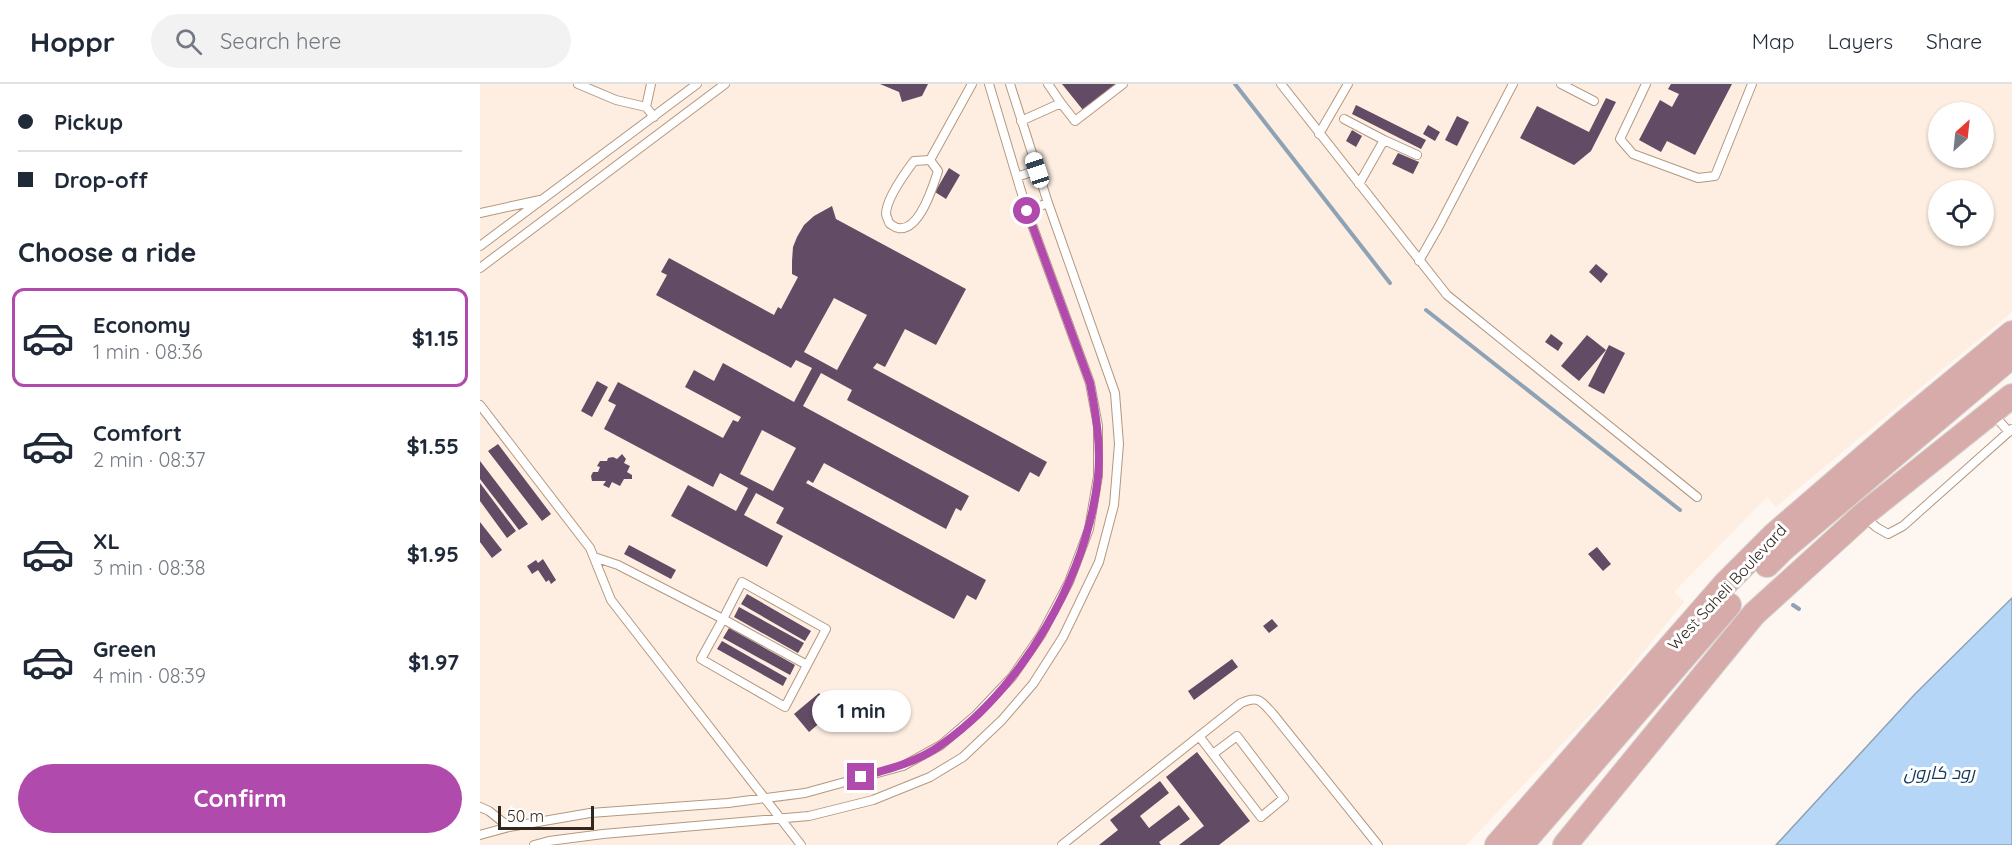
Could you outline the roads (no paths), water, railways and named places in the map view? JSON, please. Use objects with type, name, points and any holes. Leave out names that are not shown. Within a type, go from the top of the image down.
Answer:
[{"type":"main road","name":"West Saheli Boulevard","points":[[1497,845],[1725,584],[1775,534],[2012,333]]},
{"type":"main road","name":"West Saheli Boulevard","points":[[1521,845],[1737,596],[1783,549],[2012,356]]},
{"type":"main road","points":[[1566,845],[1755,614],[1863,515],[2012,396]]},
{"type":"lane","points":[[578,84],[615,100],[645,106],[654,117]]},
{"type":"lane","points":[[645,106],[651,84]]},
{"type":"lane","points":[[480,246],[697,84]]},
{"type":"lane","points":[[480,268],[725,84]]},
{"type":"lane","points":[[930,160],[972,84]]},
{"type":"lane","points":[[480,836],[509,827],[590,813],[728,803],[805,793],[903,766],[941,745],[976,715],[1012,677],[1041,635],[1070,582],[1089,529],[1098,476],[1098,426],[1090,383],[1027,211],[989,84]]},
{"type":"lane","points":[[534,845],[603,834],[809,816],[873,800],[930,777],[963,757],[1002,720],[1033,684],[1063,637],[1099,562],[1113,505],[1119,444],[1115,393],[1048,203],[1010,84]]},
{"type":"lane","points":[[1048,84],[1075,121],[1123,84]]},
{"type":"lane","points":[[1281,84],[1447,295],[1697,497]]},
{"type":"lane","points":[[1319,134],[1348,84]]},
{"type":"lane","points":[[1419,261],[1513,84]]},
{"type":"lane","points":[[1561,84],[1594,101]]},
{"type":"lane","points":[[1646,84],[1620,140],[1633,154],[1698,178],[1715,176],[1752,84]]},
{"type":"lane","points":[[1022,121],[1061,102]]},
{"type":"lane","points":[[1344,119],[1417,155]]},
{"type":"lane","points":[[1359,184],[1384,140]]},
{"type":"lane","points":[[930,160],[938,171],[916,221],[909,227],[899,228],[890,224],[886,214],[903,176],[914,161],[930,160]]},
{"type":"lane","points":[[1017,177],[1037,170]]},
{"type":"lane","points":[[480,213],[543,200]]},
{"type":"lane","points":[[1027,211],[1048,203]]},
{"type":"lane","points":[[480,405],[590,548],[611,600],[801,845]]},
{"type":"lane","points":[[1863,515],[1888,534],[1903,526],[2010,430],[1992,412]]},
{"type":"lane","points":[[594,557],[618,565],[807,665]]},
{"type":"lane","points":[[742,582],[826,629],[785,707],[701,658],[723,619],[742,582]]},
{"type":"lane","points":[[1062,845],[1241,703],[1252,698],[1260,700],[1296,741],[1378,845]]},
{"type":"lane","points":[[1199,736],[1261,817],[1284,798],[1238,736],[1213,754]]},
{"type":"lane","points":[[480,807],[489,811],[509,827]]},
{"type":"water","name":"رود کارون","points":[[2012,598],[2012,845],[1776,845],[1915,694]]},
{"type":"waterway","points":[[1235,84],[1390,283]]},
{"type":"waterway","points":[[1426,310],[1680,510]]},
{"type":"waterway","points":[[1793,605],[1799,609]]}]
